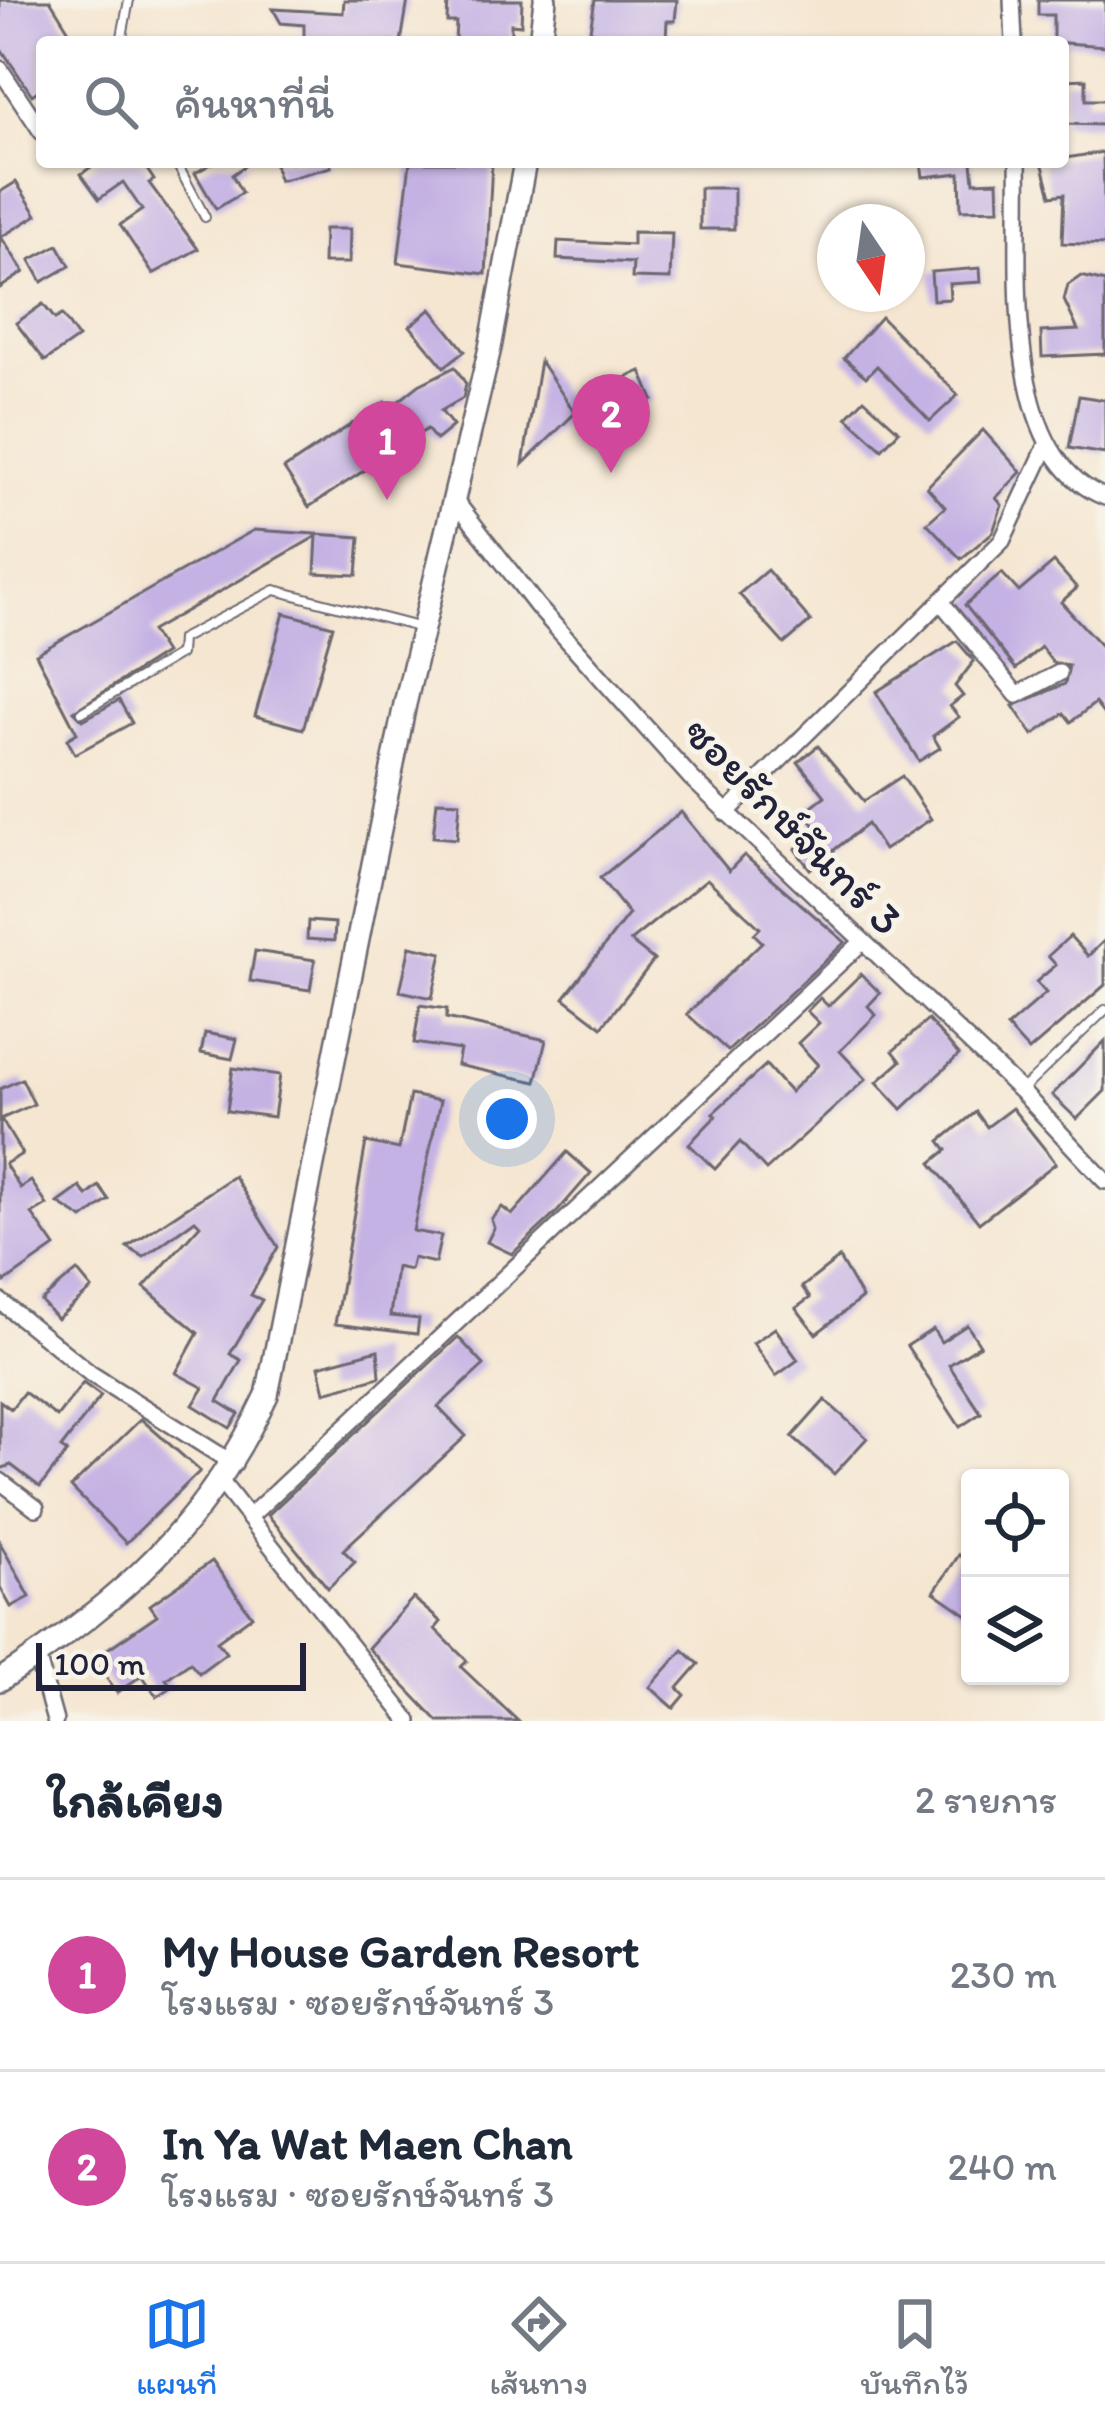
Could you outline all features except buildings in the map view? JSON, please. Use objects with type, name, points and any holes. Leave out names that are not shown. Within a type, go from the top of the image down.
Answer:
[{"type":"main road","points":[[541,36],[545,0]]},
{"type":"main road","points":[[0,1680],[134,1580],[228,1473],[268,1395],[289,1304],[337,1031],[524,168]]},
{"type":"street","points":[[1012,0],[1014,36]]},
{"type":"street","points":[[0,69],[36,123]]},
{"type":"street","points":[[1018,168],[1025,389],[1047,445],[1064,468],[1105,497]]},
{"type":"street","points":[[726,813],[1002,541],[1047,445]]},
{"type":"street","name":"ซอยรักษ์จันทร์ 3","points":[[454,499],[537,606],[726,813],[1021,1091],[1105,1181]]},
{"type":"street","points":[[942,603],[1017,695],[1059,673]]},
{"type":"street","points":[[249,1517],[860,944]]},
{"type":"street","points":[[0,1301],[228,1473],[249,1517],[409,1721]]},
{"type":"street","points":[[0,1481],[36,1508]]},
{"type":"street","points":[[37,1656],[55,1721]]},
{"type":"lane","points":[[122,36],[129,0]]},
{"type":"lane","points":[[179,168],[205,217]]},
{"type":"lane","points":[[82,712],[180,654],[181,639],[275,590],[425,629]]},
{"type":"lane","points":[[1021,1091],[1105,1010]]},
{"type":"place","name":"In Ya Wat Maen Chan","points":[[611,473]]},
{"type":"place","name":"My House Garden Resort","points":[[387,500]]}]
